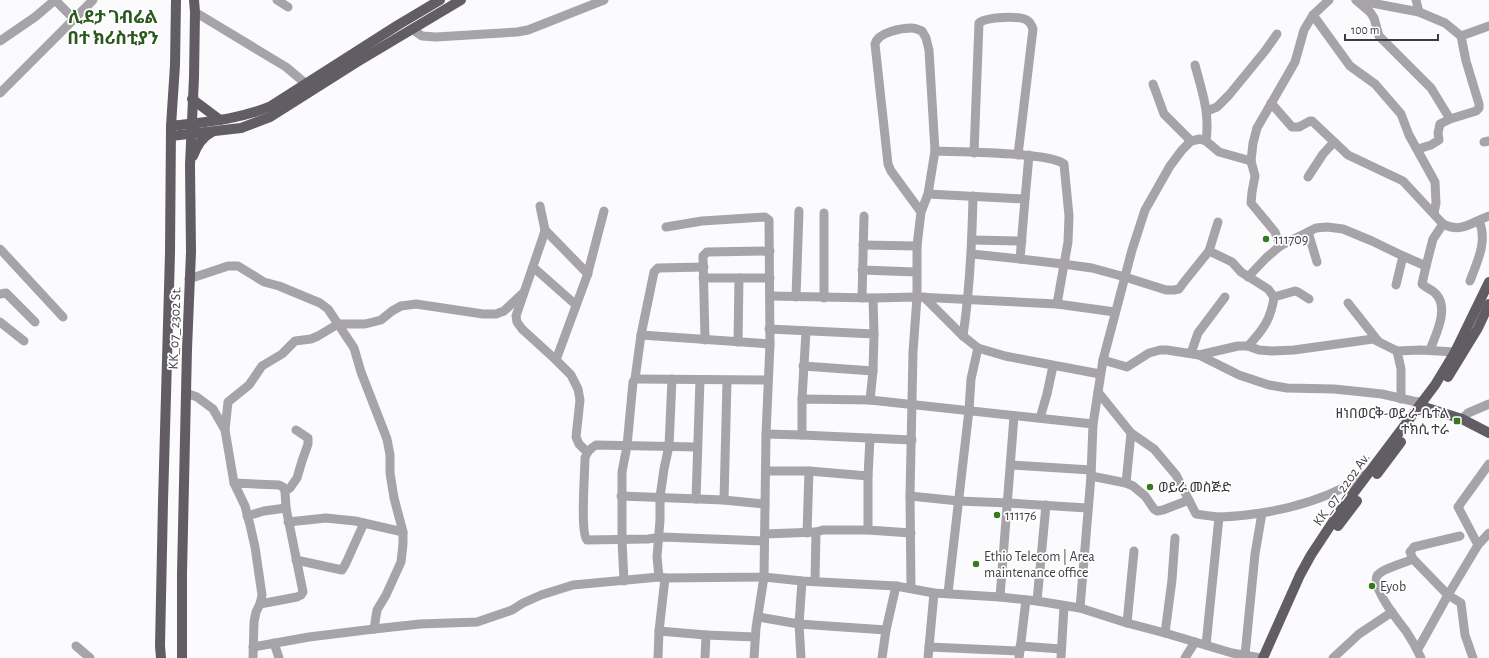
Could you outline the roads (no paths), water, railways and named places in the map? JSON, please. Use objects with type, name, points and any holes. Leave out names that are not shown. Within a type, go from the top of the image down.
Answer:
[{"type":"main road","name":"KK_07_2302 St.","points":[[161,658],[163,502],[171,212],[171,131],[175,65],[176,0]]},
{"type":"main road","name":"KK_07_2302 St.","points":[[182,658],[181,619],[191,252],[190,165],[195,12],[194,0]]},
{"type":"main road","points":[[171,131],[192,134],[241,128],[270,117],[319,80],[440,0]]},
{"type":"main road","points":[[171,131],[192,124],[230,119],[255,113],[271,106],[305,83],[319,80],[412,29],[461,0]]},
{"type":"main road","points":[[192,99],[220,120]]},
{"type":"main road","points":[[190,165],[199,143],[204,137],[213,131]]},
{"type":"main road","name":"KK_07_2202 Av.","points":[[1262,658],[1300,575],[1311,555],[1340,511],[1390,445],[1424,404],[1455,352],[1489,282]]},
{"type":"main road","points":[[1267,658],[1291,603],[1312,563],[1424,404],[1469,344],[1489,304]]},
{"type":"main road","points":[[1424,404],[1489,427]]},
{"type":"main road","points":[[1464,417],[1489,433]]},
{"type":"street","points":[[0,41],[35,17],[55,0],[74,19]]},
{"type":"street","points":[[2,88],[93,0]]},
{"type":"street","points":[[277,0],[288,7]]},
{"type":"street","points":[[412,29],[422,36],[436,38],[517,32],[586,3],[604,0]]},
{"type":"street","points":[[1280,246],[1275,232],[1251,203],[1255,176],[1250,161],[1253,143],[1258,128],[1295,62],[1304,30],[1313,15],[1329,0]]},
{"type":"street","points":[[1356,0],[1419,12],[1445,23],[1461,36],[1466,61],[1479,108],[1476,111],[1450,119],[1440,124],[1439,140],[1418,149]]},
{"type":"street","points":[[1356,0],[1370,12],[1374,18],[1379,36],[1431,88],[1450,119]]},
{"type":"street","points":[[1416,0],[1419,12]]},
{"type":"street","points":[[195,12],[286,67],[305,83]]},
{"type":"street","points":[[1313,15],[1350,66],[1374,84],[1401,114],[1409,135],[1435,182],[1436,203],[1434,212]]},
{"type":"street","points":[[974,153],[979,23],[985,19],[1020,17],[1028,20],[1033,29],[1018,154]]},
{"type":"street","points":[[1461,36],[1489,26]]},
{"type":"street","points":[[911,588],[910,496],[913,352],[920,297],[916,272],[917,246],[921,212],[928,194],[935,151],[929,50],[926,38],[922,31],[912,28],[884,33],[876,40],[875,44],[888,164],[890,170],[921,212]]},
{"type":"street","points":[[1207,111],[1218,107],[1229,95],[1277,34]]},
{"type":"street","points":[[1195,65],[1207,111],[1208,129],[1206,141]]},
{"type":"street","points":[[1153,84],[1164,114],[1191,141]]},
{"type":"street","points":[[1271,103],[1292,127],[1295,128],[1312,121],[1348,155],[1403,181],[1434,212],[1443,224],[1459,227],[1470,226],[1489,216]]},
{"type":"street","points":[[1080,608],[1091,473],[1093,424],[1100,374],[1132,250],[1145,210],[1170,166],[1191,141],[1200,139],[1206,141],[1219,152],[1250,161]]},
{"type":"street","points":[[1308,177],[1322,154],[1334,142]]},
{"type":"street","points":[[935,151],[1029,155],[1059,160],[1065,165],[1069,216],[1068,242],[1057,304]]},
{"type":"street","points":[[1020,259],[1029,155]]},
{"type":"street","points":[[928,194],[1025,199]]},
{"type":"street","points":[[963,336],[969,299],[972,254],[973,196]]},
{"type":"street","points":[[540,206],[545,230],[516,316],[517,322],[522,329],[571,375],[578,389],[580,400],[576,437],[579,444],[587,452]]},
{"type":"street","points":[[556,360],[588,274],[604,211]]},
{"type":"street","points":[[796,297],[799,211]]},
{"type":"street","points":[[824,213],[824,298]]},
{"type":"street","points":[[862,298],[864,216]]},
{"type":"street","points":[[666,226],[702,221],[766,217],[769,220],[771,296],[766,434],[764,577],[754,658]]},
{"type":"street","points":[[1470,281],[1482,249],[1482,227],[1479,221]]},
{"type":"street","points":[[972,254],[1092,268],[1166,290],[1174,290],[1179,288],[1209,251],[1218,222]]},
{"type":"street","points":[[1430,350],[1440,321],[1442,308],[1441,302],[1435,293],[1422,284],[1433,240],[1443,224]]},
{"type":"street","points":[[1248,277],[1280,246],[1316,228],[1327,227],[1343,229],[1372,240],[1426,266]]},
{"type":"street","points":[[545,230],[588,274]]},
{"type":"street","points":[[1308,232],[1317,262]]},
{"type":"street","points":[[972,240],[1022,240]]},
{"type":"street","points":[[863,245],[917,246]]},
{"type":"street","points":[[0,249],[63,317]]},
{"type":"street","points":[[704,340],[703,256],[707,252],[770,251]]},
{"type":"street","points":[[1209,251],[1232,262],[1248,277],[1268,289],[1274,297],[1272,310],[1267,322],[1248,346]]},
{"type":"street","points":[[1396,285],[1403,256]]},
{"type":"street","points":[[190,279],[228,266],[238,266],[264,282],[279,286],[320,303],[328,309],[354,348],[361,372],[386,439],[390,456],[390,474],[394,498],[403,532],[401,562],[386,595],[376,610],[374,629]]},
{"type":"street","points":[[533,267],[576,305]]},
{"type":"street","points":[[624,581],[621,496],[622,472],[627,446],[632,382],[635,379],[641,335],[654,272],[658,268],[704,267]]},
{"type":"street","points":[[862,270],[916,272]]},
{"type":"street","points":[[703,278],[770,278]]},
{"type":"street","points":[[738,342],[739,278]]},
{"type":"street","points":[[1274,297],[1295,291],[1309,299]]},
{"type":"street","points":[[0,294],[6,293],[35,322]]},
{"type":"street","points":[[253,658],[254,622],[262,595],[255,547],[244,506],[234,483],[225,430],[228,402],[249,385],[262,366],[282,354],[295,341],[311,339],[338,324],[365,324],[381,320],[401,306],[416,304],[483,314],[496,314],[504,311],[524,293]]},
{"type":"street","points":[[771,296],[824,298],[920,297],[969,299],[1057,304],[1116,312]]},
{"type":"street","points":[[920,297],[978,348],[1005,356],[1100,374]]},
{"type":"street","points":[[1195,354],[1198,333],[1225,297]]},
{"type":"street","points":[[870,400],[873,371],[873,298]]},
{"type":"street","points":[[1348,302],[1378,341]]},
{"type":"street","points":[[0,322],[24,341]]},
{"type":"street","points":[[769,329],[874,334]]},
{"type":"street","points":[[802,435],[803,366],[806,331]]},
{"type":"street","points":[[641,335],[770,344]]},
{"type":"street","points":[[1195,354],[1238,346],[1248,346],[1259,350],[1272,351],[1294,350],[1373,339],[1397,351],[1430,350],[1455,352]]},
{"type":"street","points":[[948,593],[969,410],[971,379],[978,348]]},
{"type":"street","points":[[1103,360],[1127,367],[1154,350],[1167,350],[1195,354],[1239,375],[1269,385],[1287,388],[1334,389],[1382,394],[1424,404]]},
{"type":"street","points":[[1397,351],[1401,369],[1401,399]]},
{"type":"street","points":[[803,366],[873,371]]},
{"type":"street","points":[[1040,418],[1053,366]]},
{"type":"street","points":[[635,379],[727,381],[768,380]]},
{"type":"street","points":[[658,658],[662,577],[658,556],[660,497],[669,446],[672,379]]},
{"type":"street","points":[[696,499],[700,380]]},
{"type":"street","points":[[724,500],[727,381]]},
{"type":"street","points":[[1098,392],[1131,433],[1154,449],[1176,475],[1196,514],[1219,517],[1262,513],[1310,502],[1362,478],[1390,445]]},
{"type":"street","points":[[186,393],[197,397],[210,407],[218,417],[225,430]]},
{"type":"street","points":[[802,398],[870,400],[1093,424]]},
{"type":"street","points":[[1464,417],[1489,404]]},
{"type":"street","points":[[1000,597],[1014,416]]},
{"type":"street","points":[[285,491],[290,488],[297,478],[308,444],[308,438],[296,430]]},
{"type":"street","points":[[1126,482],[1131,433]]},
{"type":"street","points":[[766,434],[912,440]]},
{"type":"street","points":[[868,530],[870,438]]},
{"type":"street","points":[[697,447],[596,444],[587,452],[585,458],[585,538],[587,540],[648,540],[659,538],[690,537],[765,538],[823,530],[868,530],[911,533]]},
{"type":"street","points":[[1478,545],[1458,507],[1489,464]]},
{"type":"street","points":[[1011,465],[1091,473],[1126,482],[1145,496],[1157,511],[1189,500]]},
{"type":"street","points":[[766,471],[809,471],[868,476]]},
{"type":"street","points":[[809,471],[815,581]]},
{"type":"street","points":[[234,483],[279,485],[283,487],[285,491],[288,522],[303,592],[301,595],[260,604]]},
{"type":"street","points":[[621,496],[724,500],[765,504]]},
{"type":"street","points":[[910,496],[959,501],[1008,502],[1088,508]]},
{"type":"street","points":[[1037,601],[1046,505]]},
{"type":"street","points":[[247,516],[264,511],[286,508]]},
{"type":"street","points":[[1245,655],[1255,554],[1262,513]]},
{"type":"street","points":[[1206,645],[1219,517]]},
{"type":"street","points":[[288,522],[326,518],[364,523],[403,532]]},
{"type":"street","points":[[296,560],[342,570],[364,523]]},
{"type":"street","points":[[1420,654],[1448,595],[1478,545],[1489,533]]},
{"type":"street","points":[[1460,536],[1414,547],[1410,552],[1413,559],[1448,595],[1462,603],[1465,635],[1473,658]]},
{"type":"street","points":[[1165,633],[1172,580],[1175,538]]},
{"type":"street","points":[[1128,623],[1134,551]]},
{"type":"street","points":[[1413,559],[1381,572],[1376,578],[1376,583],[1392,612],[1420,654]]},
{"type":"street","points":[[253,647],[309,637],[374,629],[420,624],[476,622],[512,610],[523,603],[573,585],[662,577],[764,577],[802,581],[896,586],[934,592],[1037,601],[1080,608],[1206,645],[1231,655],[1245,655],[1262,658]]},
{"type":"street","points":[[801,658],[799,624],[802,581]]},
{"type":"street","points":[[882,658],[886,630],[896,586]]},
{"type":"street","points":[[928,658],[934,592]]},
{"type":"street","points":[[1020,652],[1026,600]]},
{"type":"street","points":[[929,647],[979,654],[1020,652],[1061,654],[1064,606]]},
{"type":"street","points":[[1333,658],[1359,634],[1392,612]]},
{"type":"street","points":[[758,617],[799,624],[886,630]]},
{"type":"street","points":[[659,631],[756,637]]},
{"type":"street","points":[[705,658],[706,635]]},
{"type":"street","points":[[1185,658],[1195,642]]},
{"type":"street","points":[[274,643],[278,658]]},
{"type":"street","points":[[76,646],[90,658]]},
{"type":"place","name":"111709","points":[[1266,239]]},
{"type":"place","name":"ዘነበወርቅ-ወይራ-ቤተል ተክሲ ተራ","points":[[1457,421]]},
{"type":"place","name":"ወይራ መስጅድ","points":[[1150,487]]},
{"type":"place","name":"111176","points":[[997,515]]},
{"type":"place","name":"Ethio Telecom | Area maintenance office","points":[[976,564]]},
{"type":"place","name":"Eyob","points":[[1372,586]]},
{"type":"district","name":"ሊደታ ገብሬል በተ ክሪስቲያን","points":[[113,27]]}]
